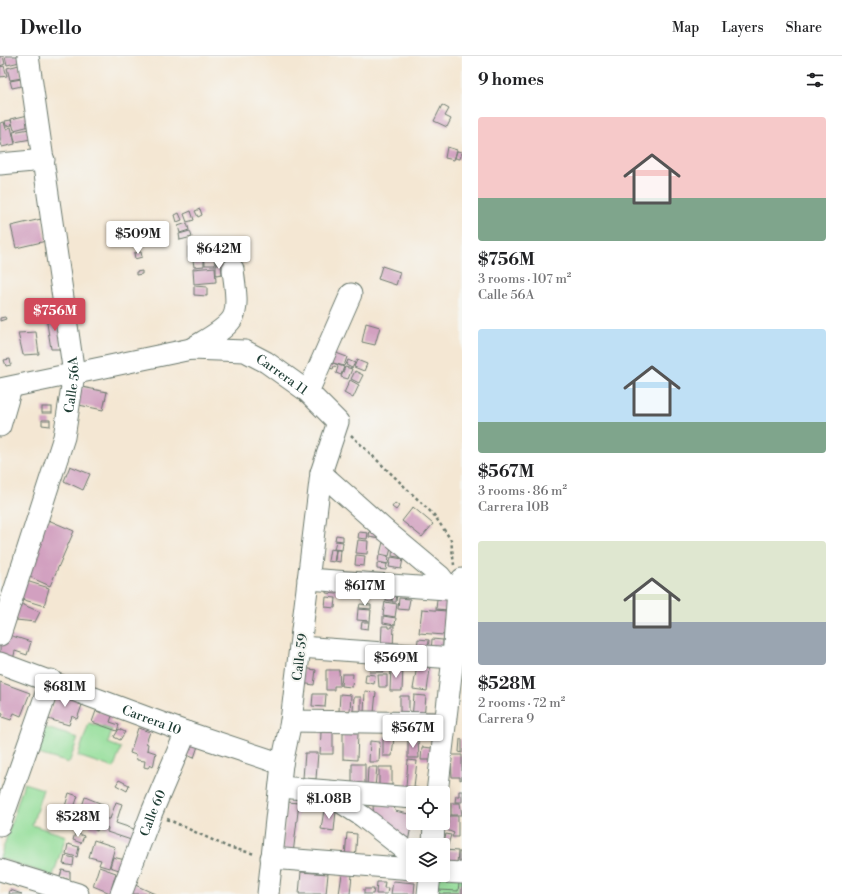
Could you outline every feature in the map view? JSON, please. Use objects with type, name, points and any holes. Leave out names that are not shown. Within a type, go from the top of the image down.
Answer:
[{"type":"street","name":"Calle 56A","points":[[0,634],[64,437],[74,374],[28,56]]},
{"type":"street","points":[[0,164],[44,160]]},
{"type":"street","points":[[191,349],[219,330],[232,319],[236,303],[233,269]]},
{"type":"street","points":[[308,392],[351,294]]},
{"type":"street","name":"Carrera 11","points":[[5,388],[191,349],[245,351],[266,362],[308,392],[338,422]]},
{"type":"street","points":[[0,426],[5,388]]},
{"type":"street","name":"Calle 59","points":[[268,894],[282,764],[291,721],[321,473],[338,422]]},
{"type":"street","points":[[321,473],[385,530],[440,576],[458,587]]},
{"type":"street","points":[[308,579],[458,587]]},
{"type":"street","points":[[438,786],[453,658],[458,587]]},
{"type":"street","points":[[300,647],[453,658]]},
{"type":"street","name":"Carrera 10","points":[[0,663],[51,680],[186,732],[282,764]]},
{"type":"street","points":[[0,825],[51,680]]},
{"type":"street","points":[[291,721],[446,723]]},
{"type":"street","name":"Calle 60","points":[[121,894],[152,812],[186,732]]},
{"type":"street","points":[[280,786],[406,797]]},
{"type":"street","points":[[323,791],[362,816],[406,851]]},
{"type":"street","points":[[271,858],[406,868]]},
{"type":"street","points":[[0,870],[78,894]]},
{"type":"street","points":[[450,872],[462,873]]},
{"type":"street","points":[[428,894],[429,882]]},
{"type":"path","points":[[338,422],[434,515],[451,540],[458,587]]},
{"type":"path","points":[[152,812],[228,847],[271,858]]},
{"type":"green space","points":[[89,723],[112,730],[108,743],[121,748],[114,768],[78,756]]},
{"type":"green space","points":[[43,727],[78,738],[69,763],[35,753]]},
{"type":"green space","points":[[24,783],[43,789],[32,825],[66,836],[53,876],[0,858]]},
{"type":"green space","points":[[450,877],[462,877],[462,894],[433,894],[434,882],[450,882]]},
{"type":"building","points":[[0,56],[3,56],[5,64],[0,66]]},
{"type":"building","points":[[5,56],[19,56],[20,62],[7,65]]},
{"type":"building","points":[[19,65],[22,78],[10,80],[7,68]]},
{"type":"building","points":[[4,66],[7,76],[0,77],[0,67]]},
{"type":"building","points":[[21,79],[22,86],[12,88],[10,81]]},
{"type":"building","points":[[442,105],[449,109],[445,116],[451,119],[447,127],[434,121]]},
{"type":"building","points":[[28,115],[30,126],[14,130],[11,119]]},
{"type":"building","points":[[11,120],[12,125],[6,126],[5,121]]},
{"type":"building","points":[[4,122],[6,129],[11,127],[15,144],[2,147],[0,123]]},
{"type":"building","points":[[29,129],[31,139],[15,142],[13,132]]},
{"type":"building","points":[[447,147],[457,150],[454,160],[445,158]]},
{"type":"building","points":[[457,151],[462,152],[460,159],[455,158]]},
{"type":"building","points":[[200,209],[202,215],[198,217],[195,211]]},
{"type":"building","points":[[191,211],[194,220],[187,222],[184,214]]},
{"type":"building","points":[[179,213],[182,220],[177,222],[175,215]]},
{"type":"building","points":[[41,219],[46,241],[16,248],[11,226]]},
{"type":"building","points":[[187,223],[189,230],[180,233],[178,226]]},
{"type":"building","points":[[190,231],[192,237],[180,240],[179,234]]},
{"type":"building","points":[[200,244],[209,244],[209,250],[201,251]]},
{"type":"building","points":[[188,247],[193,247],[193,258],[188,258]]},
{"type":"building","points":[[214,251],[215,265],[205,265],[204,252]]},
{"type":"building","points":[[141,252],[142,257],[135,259],[134,253]]},
{"type":"building","points":[[216,258],[220,258],[221,263],[216,264]]},
{"type":"building","points":[[204,259],[204,266],[194,267],[193,260]]},
{"type":"building","points":[[216,265],[221,265],[222,274],[216,275]]},
{"type":"building","points":[[382,266],[400,272],[396,285],[378,279]]},
{"type":"building","points":[[215,267],[216,282],[194,284],[193,269]]},
{"type":"building","points":[[142,271],[142,274],[136,275],[136,272]]},
{"type":"building","points":[[194,286],[207,287],[207,296],[194,295]]},
{"type":"building","points":[[61,316],[61,349],[51,349],[46,317]]},
{"type":"building","points":[[5,317],[6,319],[0,321],[0,318]]},
{"type":"building","points":[[366,323],[380,327],[375,345],[362,342]]},
{"type":"building","points":[[36,332],[39,354],[23,355],[18,333]]},
{"type":"building","points":[[328,350],[347,357],[344,366],[333,363],[344,367],[341,375],[336,373],[338,367],[334,366],[333,369],[323,366]]},
{"type":"building","points":[[10,359],[11,365],[6,366],[4,360]]},
{"type":"building","points":[[348,360],[355,363],[352,368],[346,365]]},
{"type":"building","points":[[357,360],[367,364],[364,371],[354,367]]},
{"type":"building","points":[[345,367],[352,369],[348,379],[341,377]]},
{"type":"building","points":[[355,371],[363,375],[359,383],[351,379]]},
{"type":"building","points":[[350,380],[359,385],[353,398],[344,393]]},
{"type":"building","points":[[77,386],[107,392],[103,410],[74,404]]},
{"type":"building","points":[[42,407],[52,407],[52,413],[42,413]]},
{"type":"building","points":[[42,420],[50,420],[50,426],[42,425]]},
{"type":"building","points":[[70,466],[90,474],[83,490],[64,481]]},
{"type":"building","points":[[395,503],[399,506],[396,510],[392,507]]},
{"type":"building","points":[[413,507],[433,524],[422,537],[402,521]]},
{"type":"building","points":[[46,519],[74,531],[50,586],[23,574]]},
{"type":"building","points":[[371,522],[392,541],[369,537]]},
{"type":"building","points":[[359,532],[368,533],[367,539],[358,538]]},
{"type":"building","points":[[336,535],[343,536],[343,541],[335,540]]},
{"type":"building","points":[[358,540],[368,541],[367,554],[356,553]]},
{"type":"building","points":[[336,541],[343,542],[342,550],[334,549]]},
{"type":"building","points":[[383,542],[392,544],[389,556],[380,554]]},
{"type":"building","points":[[393,544],[404,558],[392,556]]},
{"type":"building","points":[[330,549],[336,550],[334,562],[328,561]]},
{"type":"building","points":[[336,550],[341,550],[340,562],[335,561]]},
{"type":"building","points":[[356,555],[365,556],[364,566],[355,565]]},
{"type":"building","points":[[379,555],[389,557],[388,564],[378,562]]},
{"type":"building","points":[[391,557],[403,559],[401,569],[389,567]]},
{"type":"building","points":[[377,563],[387,564],[386,570],[377,569]]},
{"type":"building","points":[[23,580],[49,588],[44,606],[18,598]]},
{"type":"building","points":[[327,581],[338,583],[337,594],[326,593]]},
{"type":"building","points":[[388,589],[393,589],[391,601],[386,600]]},
{"type":"building","points":[[438,590],[450,591],[448,610],[436,609]]},
{"type":"building","points":[[393,593],[397,593],[396,602],[392,602]]},
{"type":"building","points":[[326,597],[336,598],[335,608],[325,607]]},
{"type":"building","points":[[399,598],[410,599],[408,610],[398,609]]},
{"type":"building","points":[[17,602],[40,612],[35,622],[16,620]]},
{"type":"building","points":[[385,602],[397,604],[395,617],[383,615]]},
{"type":"building","points":[[360,604],[371,605],[371,609],[359,608]]},
{"type":"building","points":[[358,609],[371,610],[370,621],[357,620]]},
{"type":"building","points":[[422,609],[446,611],[444,635],[419,633]]},
{"type":"building","points":[[383,616],[396,618],[395,625],[383,623]]},
{"type":"building","points":[[362,622],[369,622],[368,629],[361,628]]},
{"type":"building","points":[[382,626],[388,626],[388,628],[391,628],[391,626],[394,626],[393,648],[381,647]]},
{"type":"building","points":[[3,633],[31,642],[27,655],[15,651],[13,660],[0,655],[0,643]]},
{"type":"building","points":[[418,639],[429,640],[428,651],[417,650]]},
{"type":"building","points":[[432,639],[443,640],[443,647],[431,652]]},
{"type":"building","points":[[425,664],[430,669],[427,691],[413,689],[417,666]]},
{"type":"building","points":[[379,665],[380,667],[383,667],[384,672],[370,672],[369,667]]},
{"type":"building","points":[[391,666],[403,667],[402,691],[390,691]]},
{"type":"building","points":[[303,668],[316,670],[314,685],[301,683]]},
{"type":"building","points":[[326,670],[339,670],[340,686],[334,686],[334,690],[326,690]]},
{"type":"building","points":[[342,674],[353,674],[352,687],[341,686]]},
{"type":"building","points":[[366,674],[375,675],[374,684],[365,682]]},
{"type":"building","points":[[378,675],[387,675],[387,687],[379,687]]},
{"type":"building","points":[[0,682],[30,693],[21,716],[14,713],[11,720],[2,717],[3,713],[0,712]]},
{"type":"building","points":[[57,691],[79,698],[77,703],[82,705],[77,719],[72,716],[69,725],[48,719]]},
{"type":"building","points":[[365,691],[376,692],[374,713],[364,713]]},
{"type":"building","points":[[313,694],[326,694],[325,707],[312,706]]},
{"type":"building","points":[[340,694],[351,695],[350,711],[339,711]]},
{"type":"building","points":[[414,695],[426,696],[424,719],[412,718]]},
{"type":"building","points":[[400,696],[409,696],[409,715],[400,718]]},
{"type":"building","points":[[354,697],[361,697],[361,711],[353,711]]},
{"type":"building","points":[[104,706],[114,710],[110,722],[119,725],[117,731],[92,722],[96,711],[102,713]]},
{"type":"building","points":[[138,728],[150,732],[146,743],[148,744],[147,750],[156,753],[153,767],[150,765],[148,768],[144,767],[145,761],[137,760],[136,755],[130,753]]},
{"type":"building","points":[[119,729],[125,732],[120,740],[114,737]]},
{"type":"building","points":[[321,732],[333,732],[333,754],[320,754]]},
{"type":"building","points":[[343,732],[358,733],[357,760],[343,759]]},
{"type":"building","points":[[383,737],[394,737],[392,756],[383,756]]},
{"type":"building","points":[[408,739],[418,739],[419,758],[408,758]]},
{"type":"building","points":[[460,739],[462,739],[462,753],[459,752]]},
{"type":"building","points":[[370,741],[380,742],[379,762],[369,762]]},
{"type":"building","points":[[186,742],[198,746],[194,758],[182,753]]},
{"type":"building","points":[[422,747],[432,748],[431,760],[421,760]]},
{"type":"building","points":[[305,753],[318,753],[316,779],[303,778]]},
{"type":"building","points":[[451,755],[462,755],[462,779],[460,780],[460,777],[452,777]]},
{"type":"building","points":[[408,760],[417,761],[414,786],[406,786]]},
{"type":"building","points":[[352,764],[365,764],[365,786],[352,785]]},
{"type":"building","points":[[368,767],[377,767],[375,787],[367,786]]},
{"type":"building","points":[[379,767],[392,767],[392,785],[379,785]]},
{"type":"building","points":[[119,780],[129,785],[127,791],[116,785]]},
{"type":"building","points":[[459,791],[462,791],[462,802],[455,802],[456,796],[459,796]]},
{"type":"building","points":[[69,793],[78,796],[71,816],[63,813]]},
{"type":"building","points":[[85,797],[107,806],[97,831],[89,827],[95,812],[82,806]]},
{"type":"building","points":[[116,802],[122,804],[116,823],[134,829],[131,840],[107,832],[108,828],[103,826],[105,819],[110,819]]},
{"type":"building","points":[[287,802],[299,803],[293,854],[282,850]]},
{"type":"building","points":[[451,803],[460,803],[462,815],[451,815]]},
{"type":"building","points":[[394,805],[395,811],[406,813],[406,830],[410,830],[409,838],[406,838],[406,841],[374,817],[373,806]]},
{"type":"building","points":[[324,810],[336,811],[334,831],[321,829]]},
{"type":"building","points":[[82,811],[92,814],[87,827],[78,823]]},
{"type":"building","points":[[450,816],[458,816],[458,837],[452,837],[454,833],[446,830],[450,830]]},
{"type":"building","points":[[75,833],[84,836],[81,843],[73,840]]},
{"type":"building","points":[[347,833],[357,834],[355,861],[345,857]]},
{"type":"building","points":[[446,834],[451,835],[450,838],[445,838]]},
{"type":"building","points":[[94,840],[115,847],[109,868],[99,865],[101,860],[89,857]]},
{"type":"building","points":[[68,844],[79,847],[77,857],[66,854]]},
{"type":"building","points":[[450,850],[458,851],[457,864],[450,864]]},
{"type":"building","points":[[459,852],[462,852],[462,864],[459,864]]},
{"type":"building","points":[[65,856],[74,858],[73,866],[63,864]]},
{"type":"building","points":[[113,857],[125,860],[122,871],[110,867]]},
{"type":"building","points":[[99,867],[116,873],[110,893],[93,886]]},
{"type":"building","points":[[62,870],[70,872],[70,880],[60,877]]},
{"type":"building","points":[[301,872],[328,874],[326,894],[299,894]]},
{"type":"building","points":[[342,874],[352,875],[350,894],[339,894]]},
{"type":"building","points":[[393,881],[415,883],[414,894],[391,894]]},
{"type":"building","points":[[377,882],[385,882],[384,888],[388,888],[387,894],[376,894]]},
{"type":"building","points":[[459,883],[462,883],[462,894],[438,894],[439,890],[458,891]]},
{"type":"building","points":[[133,884],[155,894],[128,894]]},
{"type":"building","points":[[364,889],[374,889],[373,894],[364,894]]},
{"type":"building","points":[[10,890],[22,894],[9,894]]}]
